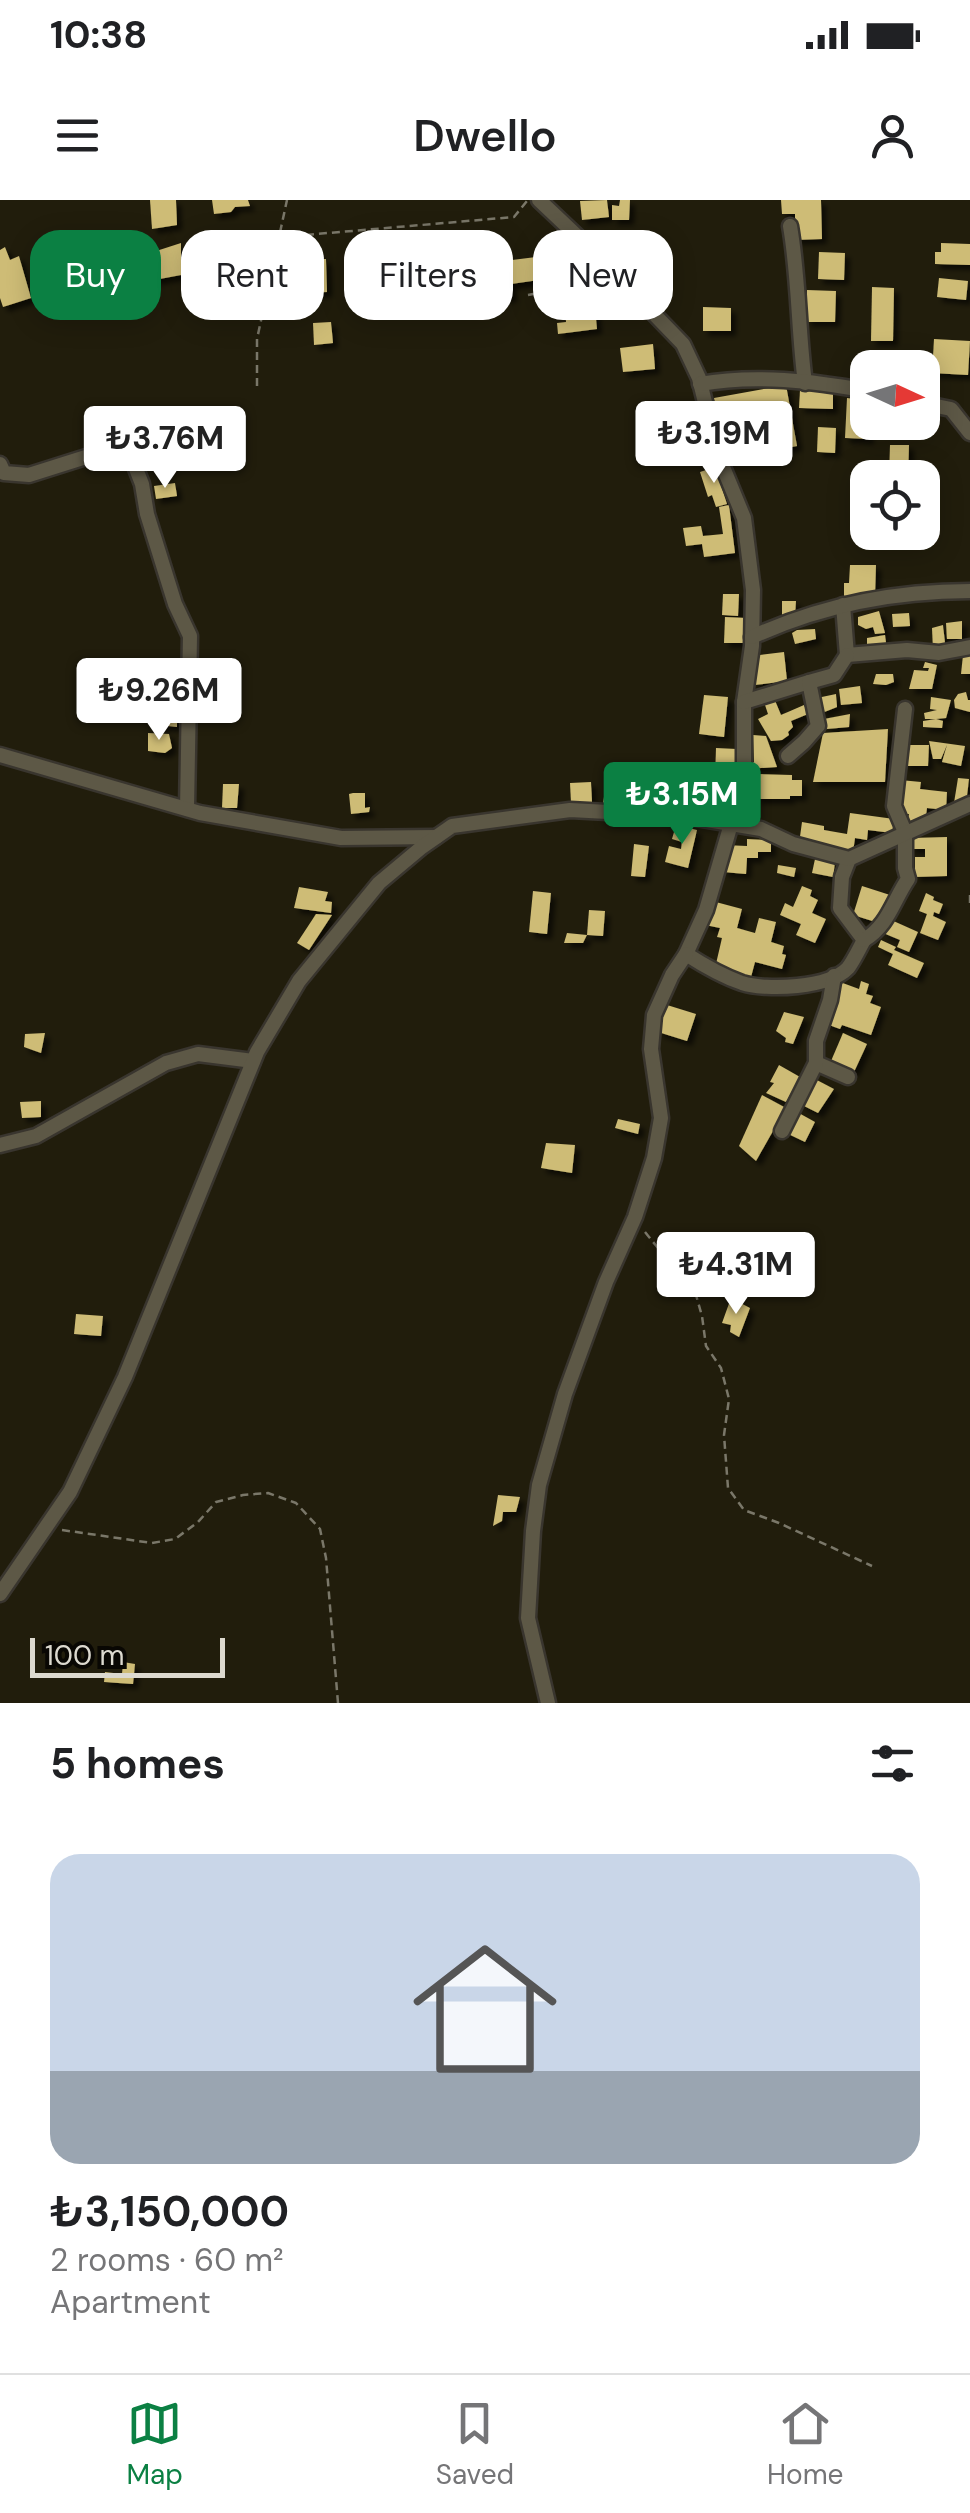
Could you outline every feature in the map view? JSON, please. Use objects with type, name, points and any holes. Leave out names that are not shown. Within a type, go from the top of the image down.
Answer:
[{"type":"street","points":[[539,200],[570,230]]},
{"type":"street","points":[[790,226],[805,383]]},
{"type":"street","points":[[548,1703],[528,1618],[539,1485],[565,1394],[606,1282],[635,1217],[654,1158],[661,1118],[651,1049],[654,1015],[706,910],[740,801],[744,762],[744,702],[753,590],[744,518],[718,454],[700,384],[684,344],[660,320]]},
{"type":"street","points":[[700,384],[765,378],[850,389]]},
{"type":"street","points":[[940,407],[952,409],[970,433]]},
{"type":"street","points":[[0,464],[4,473],[29,476],[108,450],[129,451],[175,604],[190,636],[187,809]]},
{"type":"street","points":[[752,637],[822,610],[861,600],[970,590]]},
{"type":"street","points":[[744,702],[834,675],[846,655],[844,605]]},
{"type":"street","points":[[846,655],[907,650],[939,654],[970,647]]},
{"type":"street","points":[[788,756],[818,726],[809,682]]},
{"type":"street","points":[[686,954],[746,984],[819,984],[846,970],[864,940],[877,932],[893,909],[908,879],[905,832],[894,806],[905,709]]},
{"type":"street","points":[[0,755],[187,809],[340,838],[436,837]]},
{"type":"street","points":[[864,940],[840,908],[842,877],[849,859],[970,804]]},
{"type":"street","points":[[0,1594],[70,1492],[125,1377],[253,1061],[300,981],[378,883],[452,826],[570,810],[683,816],[761,828],[793,844],[849,859]]},
{"type":"street","points":[[782,1131],[816,1063],[816,1041],[834,976]]},
{"type":"street","points":[[0,1145],[36,1136],[166,1063],[198,1054],[253,1061]]},
{"type":"street","points":[[816,1063],[848,1078]]},
{"type":"path","points":[[281,230],[287,200]]},
{"type":"path","points":[[324,232],[514,217],[528,200]]},
{"type":"path","points":[[528,295],[533,294]]},
{"type":"path","points":[[257,386],[262,320]]},
{"type":"path","points":[[970,895],[970,903]]},
{"type":"path","points":[[635,1217],[696,1295],[706,1346],[721,1368],[729,1399],[724,1436],[728,1488],[744,1510],[872,1566]]},
{"type":"path","points":[[46,1528],[152,1544],[175,1539],[216,1502],[268,1492],[296,1503],[320,1529],[323,1543],[338,1703]]},
{"type":"building","points":[[150,200],[176,200],[177,225],[152,229]]},
{"type":"building","points":[[212,200],[248,200],[250,206],[214,214]]},
{"type":"building","points":[[607,200],[609,217],[582,220],[580,201]]},
{"type":"building","points":[[620,200],[630,200],[629,220],[612,220],[612,205],[619,206]]},
{"type":"building","points":[[781,200],[821,200],[822,239],[795,240],[795,214],[782,214]]},
{"type":"building","points":[[181,243],[181,275],[161,279],[161,249]]},
{"type":"building","points":[[941,243],[970,244],[970,265],[935,264],[935,252],[941,252]]},
{"type":"building","points":[[5,247],[10,260],[19,256],[30,294],[30,298],[3,307],[0,298],[0,250]]},
{"type":"building","points":[[819,252],[845,253],[844,280],[818,279]]},
{"type":"building","points":[[533,257],[533,281],[513,284],[513,260]]},
{"type":"building","points":[[324,259],[326,259],[324,292]]},
{"type":"building","points":[[939,278],[968,281],[966,300],[937,297]]},
{"type":"building","points":[[872,287],[894,288],[893,341],[871,341]]},
{"type":"building","points":[[807,290],[836,291],[835,322],[806,322]]},
{"type":"building","points":[[703,307],[731,308],[731,331],[703,331]]},
{"type":"building","points":[[596,320],[597,329],[558,334],[557,323]]},
{"type":"building","points":[[331,322],[333,343],[314,345],[313,323]]},
{"type":"building","points":[[934,339],[970,341],[968,375],[940,373],[940,350],[933,350]]},
{"type":"building","points":[[653,344],[655,369],[623,372],[620,348]]},
{"type":"building","points":[[786,385],[797,446],[777,450],[771,416],[756,419],[755,414],[718,420],[714,398]]},
{"type":"building","points":[[800,390],[833,392],[833,409],[799,408]]},
{"type":"building","points":[[847,398],[850,438],[845,438]]},
{"type":"building","points":[[752,424],[757,443],[733,449],[730,435],[743,432],[742,426]]},
{"type":"building","points":[[818,427],[836,428],[835,453],[817,452]]},
{"type":"building","points":[[890,445],[909,445],[909,460],[890,460]]},
{"type":"building","points":[[715,467],[727,504],[716,507],[712,495],[708,497],[700,472]]},
{"type":"building","points":[[175,483],[177,496],[156,499],[154,486]]},
{"type":"building","points":[[729,505],[735,553],[704,557],[702,544],[686,546],[683,528],[701,526],[703,536],[723,534],[719,507]]},
{"type":"building","points":[[850,565],[876,565],[875,596],[844,596]]},
{"type":"building","points":[[723,594],[739,594],[738,616],[722,615]]},
{"type":"building","points":[[782,601],[796,601],[795,617],[782,616]]},
{"type":"building","points":[[879,611],[885,633],[875,634],[873,627],[858,625],[858,617]]},
{"type":"building","points":[[909,613],[910,626],[893,627],[892,614]]},
{"type":"building","points":[[725,617],[745,618],[745,643],[724,643]]},
{"type":"building","points":[[962,621],[962,639],[947,639],[946,623]]},
{"type":"building","points":[[943,625],[945,643],[933,651],[932,628]]},
{"type":"building","points":[[815,629],[816,639],[795,644],[792,633]]},
{"type":"building","points":[[885,635],[887,650],[867,652],[867,638]]},
{"type":"building","points":[[784,652],[787,681],[755,685],[751,656]]},
{"type":"building","points":[[970,654],[970,674],[961,674],[963,655]]},
{"type":"building","points":[[925,662],[937,665],[932,689],[909,689],[914,670],[928,671],[929,668],[923,668]]},
{"type":"building","points":[[876,674],[893,674],[894,682],[873,684]]},
{"type":"building","points":[[860,686],[862,703],[841,705],[839,689]]},
{"type":"building","points":[[966,692],[970,712],[955,708],[958,694]]},
{"type":"building","points":[[836,694],[837,707],[822,713],[817,698]]},
{"type":"building","points":[[704,695],[728,697],[724,737],[699,734]]},
{"type":"building","points":[[931,697],[951,700],[946,718],[925,719],[924,713],[937,710],[930,709]]},
{"type":"building","points":[[774,698],[781,715],[804,705],[808,714],[791,721],[789,735],[771,741],[758,719],[768,714],[764,702]]},
{"type":"building","points":[[850,714],[849,727],[827,729],[824,719]]},
{"type":"building","points":[[161,715],[177,718],[177,727],[160,725]]},
{"type":"building","points":[[923,721],[943,721],[942,728],[923,727]]},
{"type":"building","points":[[888,729],[885,782],[813,782],[823,733]]},
{"type":"building","points":[[148,733],[169,734],[172,748],[165,753],[148,751]]},
{"type":"building","points":[[753,735],[766,736],[777,767],[747,769],[746,763],[754,762]]},
{"type":"building","points":[[929,741],[965,746],[961,766],[942,762],[947,745],[941,759],[933,759]]},
{"type":"building","points":[[905,745],[929,745],[928,766],[904,766]]},
{"type":"building","points":[[716,748],[737,749],[735,778],[715,777]]},
{"type":"building","points":[[755,774],[792,775],[792,780],[802,780],[802,796],[755,799]]},
{"type":"building","points":[[958,778],[969,779],[966,804],[954,803]]},
{"type":"building","points":[[900,780],[921,782],[920,789],[947,792],[946,810],[927,808],[925,823],[908,821],[909,814],[899,814]]},
{"type":"building","points":[[591,782],[592,802],[571,803],[570,783]]},
{"type":"building","points":[[223,784],[239,784],[237,808],[222,808]]},
{"type":"building","points":[[605,791],[626,793],[625,805],[603,803]]},
{"type":"building","points":[[365,793],[365,808],[370,807],[369,812],[351,814],[349,794]]},
{"type":"building","points":[[850,813],[894,819],[892,833],[868,830],[867,840],[855,838],[853,852],[799,844],[802,822],[847,834]]},
{"type":"building","points":[[676,825],[697,830],[688,868],[665,862],[669,846],[681,849],[682,842],[672,839]]},
{"type":"building","points":[[947,837],[947,876],[915,877],[915,857],[925,857],[925,849],[910,849],[910,838]]},
{"type":"building","points":[[747,839],[771,840],[771,852],[758,852],[758,858],[747,858],[746,874],[723,872],[724,845],[747,846]]},
{"type":"building","points":[[634,844],[649,846],[645,877],[631,876]]},
{"type":"building","points":[[815,859],[835,863],[833,877],[812,873]]},
{"type":"building","points":[[778,865],[796,868],[794,877],[777,873]]},
{"type":"building","points":[[802,886],[812,890],[810,896],[818,900],[812,913],[826,919],[815,943],[796,935],[801,924],[780,915],[785,903],[793,907]]},
{"type":"building","points":[[862,886],[890,895],[882,924],[853,915]]},
{"type":"building","points":[[299,887],[328,892],[325,901],[332,902],[331,913],[294,908]]},
{"type":"building","points":[[533,891],[551,893],[547,934],[529,932]]},
{"type":"building","points":[[926,893],[943,904],[939,914],[934,912],[933,916],[946,922],[938,940],[920,933],[927,914],[919,911]]},
{"type":"building","points":[[712,901],[742,909],[737,928],[755,933],[759,918],[776,922],[771,942],[784,946],[782,969],[755,962],[751,977],[715,968],[722,938],[717,937],[720,928],[705,925]]},
{"type":"building","points":[[589,910],[605,911],[603,936],[587,935]]},
{"type":"building","points":[[316,914],[332,915],[309,950],[297,943]]},
{"type":"building","points":[[889,919],[918,932],[909,952],[897,947],[900,940],[883,933]]},
{"type":"building","points":[[567,933],[587,935],[583,943],[564,943]]},
{"type":"building","points":[[881,940],[924,963],[917,978],[888,965],[893,954],[878,947]]},
{"type":"building","points":[[861,981],[869,984],[866,994],[873,996],[870,1003],[881,1007],[871,1035],[826,1024],[840,982],[859,989]]},
{"type":"building","points":[[667,1005],[696,1014],[687,1041],[658,1032]]},
{"type":"building","points":[[784,1012],[804,1017],[793,1044],[785,1042],[786,1038],[776,1031]]},
{"type":"building","points":[[45,1033],[41,1053],[24,1047],[25,1034]]},
{"type":"building","points":[[843,1033],[867,1044],[854,1072],[831,1061]]},
{"type":"building","points":[[779,1065],[800,1077],[786,1102],[766,1093],[774,1083],[770,1082]]},
{"type":"building","points":[[813,1078],[834,1089],[818,1113],[800,1104]]},
{"type":"building","points":[[762,1095],[786,1108],[756,1161],[739,1146]]},
{"type":"building","points":[[41,1101],[41,1117],[22,1118],[20,1102]]},
{"type":"building","points":[[797,1112],[815,1122],[805,1142],[782,1131]]},
{"type":"building","points":[[618,1119],[640,1124],[638,1134],[615,1128]]},
{"type":"building","points":[[546,1143],[575,1145],[572,1173],[541,1168]]},
{"type":"building","points":[[731,1298],[750,1308],[739,1337],[730,1332],[731,1325],[722,1323]]},
{"type":"building","points":[[76,1314],[103,1316],[101,1336],[74,1334]]},
{"type":"building","points":[[498,1495],[520,1497],[516,1512],[503,1512],[502,1521],[493,1526]]},
{"type":"building","points":[[123,1662],[135,1664],[133,1684],[104,1682],[105,1672],[122,1674]]}]
